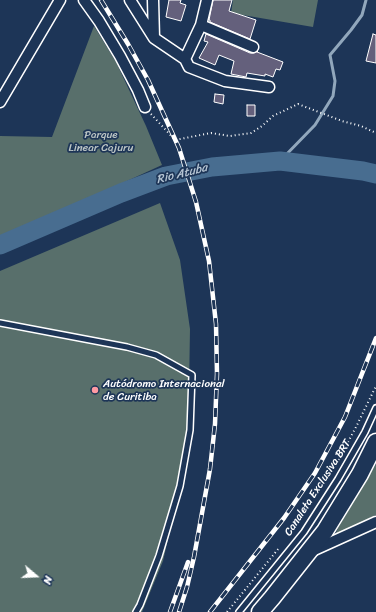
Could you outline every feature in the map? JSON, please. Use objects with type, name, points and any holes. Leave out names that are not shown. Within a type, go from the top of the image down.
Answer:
[{"type":"main road","points":[[260,612],[269,605],[326,531],[360,474],[376,442]]},
{"type":"street","points":[[0,102],[60,0]]},
{"type":"street","points":[[84,0],[99,21],[131,75],[145,107]]},
{"type":"street","points":[[130,0],[154,38],[185,59],[189,67],[225,81],[270,87]]},
{"type":"street","points":[[153,0],[154,38]]},
{"type":"street","points":[[185,59],[200,25],[207,0]]},
{"type":"street","points":[[200,25],[253,47]]},
{"type":"street","points":[[309,553],[376,522]]},
{"type":"lane","points":[[0,323],[127,347],[156,355],[192,375],[190,430],[180,486],[159,556],[136,612]]},
{"type":"lane","name":"Canaleta Exclusiva BRT","points":[[239,612],[304,532],[338,479],[365,432],[376,408]]},
{"type":"path","points":[[145,107],[175,140],[211,133],[230,136],[251,133],[273,116],[298,104],[342,121],[361,126],[376,133]]},
{"type":"path","points":[[335,467],[376,386]]},
{"type":"path","points":[[226,612],[281,546]]},
{"type":"green space","points":[[233,0],[318,0],[313,27],[231,13]]},
{"type":"green space","name":"Parque Linear Cajuru","points":[[94,26],[116,62],[146,126],[162,165],[0,239],[0,136],[52,137]]},
{"type":"green space","name":"Autódromo Internacional de Curitiba","points":[[160,203],[180,260],[190,329],[188,451],[163,561],[142,612],[0,612],[0,271]]},
{"type":"green space","points":[[376,464],[376,515],[340,533],[336,533],[338,528]]},
{"type":"building","points":[[169,0],[181,0],[180,3],[186,5],[181,21],[166,17]]},
{"type":"building","points":[[213,0],[232,0],[229,11],[256,20],[250,39],[210,22],[209,20]]},
{"type":"building","points":[[206,34],[250,53],[258,51],[257,52],[283,62],[280,70],[276,69],[273,77],[265,74],[265,76],[247,73],[246,77],[231,74],[234,61],[219,55],[215,65],[199,58],[208,42],[204,41]]},
{"type":"building","points":[[373,34],[376,35],[376,63],[366,61]]},
{"type":"building","points":[[215,94],[224,95],[223,104],[214,102]]},
{"type":"building","points":[[247,105],[255,105],[255,116],[247,116]]},
{"type":"waterway","points":[[280,161],[315,125],[333,96],[335,81],[330,55],[362,15],[366,0]]},
{"type":"waterway","name":"Rio Atuba","points":[[0,245],[121,193],[166,176],[212,167],[280,161],[363,171],[376,174]]},
{"type":"railway","points":[[101,0],[148,80],[179,148],[196,202],[209,261],[216,324],[217,374],[215,424],[210,469],[194,557],[179,612]]},
{"type":"railway","points":[[210,612],[284,518],[315,473],[345,417],[376,338]]},
{"type":"railway","points":[[170,612],[188,562]]},
{"type":"place","name":"Autódromo Internacional de Curitiba","points":[[95,390]]}]
